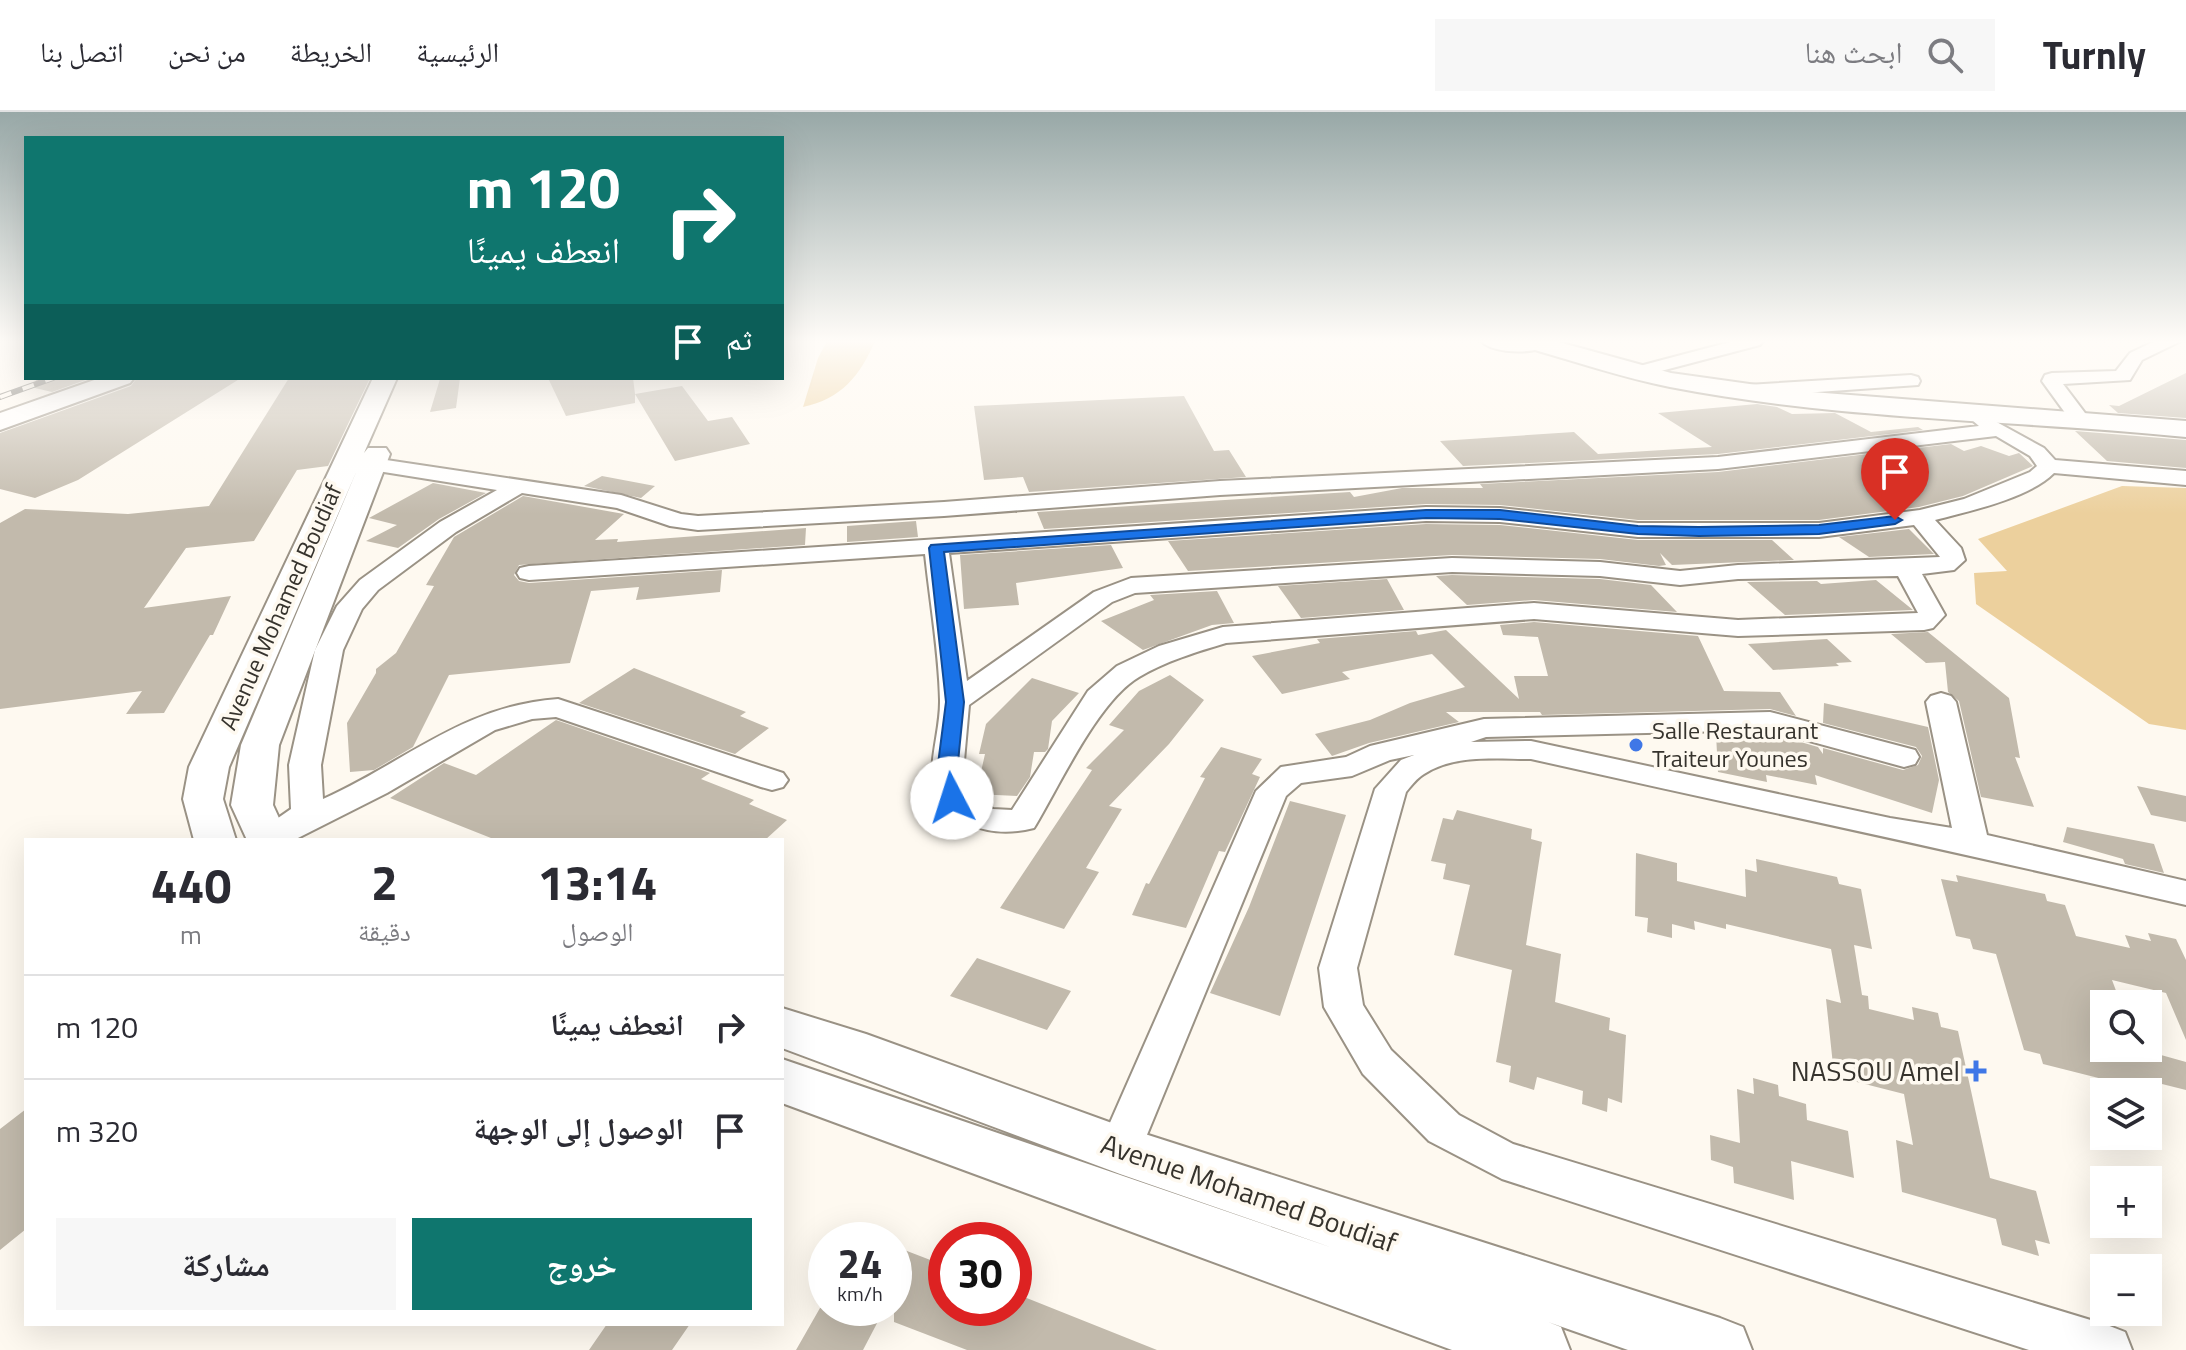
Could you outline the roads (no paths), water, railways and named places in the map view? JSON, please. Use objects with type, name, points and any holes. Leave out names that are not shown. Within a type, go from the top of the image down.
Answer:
[{"type":"main road","points":[[0,415],[46,399]]},
{"type":"main road","points":[[0,422],[64,399]]},
{"type":"main road","name":"Avenue Mohamed Boudiaf","points":[[214,838],[203,799],[209,767],[376,399]]},
{"type":"main road","name":"Avenue Mohamed Boudiaf","points":[[277,835],[252,805],[260,745],[402,399]]},
{"type":"main road","points":[[1826,399],[1971,413],[2078,417],[2186,429]]},
{"type":"main road","name":"Avenue Mohamed Boudiaf","points":[[784,1029],[848,1049],[1120,1150],[1720,1350]]},
{"type":"main road","name":"Avenue Mohamed Boudiaf","points":[[784,1082],[1538,1350]]},
{"type":"street","points":[[2064,399],[2078,417]]},
{"type":"street","points":[[1971,413],[2037,452],[2049,466],[2186,478]]},
{"type":"street","points":[[373,464],[621,502],[678,521],[698,523],[944,509],[1220,488],[1718,463],[1999,430]]},
{"type":"street","points":[[529,573],[1426,514],[1500,515],[1638,530],[1819,530],[1920,517],[1985,498],[2038,477],[2049,466]]},
{"type":"street","points":[[277,835],[307,810],[305,765],[329,650],[350,606],[369,585],[448,527],[521,485]]},
{"type":"street","points":[[944,509],[940,548],[955,702],[947,772],[952,798],[983,820],[1001,823],[1022,820],[1098,697],[1127,672],[1169,652],[1223,635],[1534,611],[1738,628],[1924,622],[1932,615],[1906,568]]},
{"type":"street","points":[[955,702],[1103,597],[1131,586],[1452,565],[1600,569],[1680,578],[1738,572],[1906,568],[1945,565],[1953,560],[1952,553],[1920,517]]},
{"type":"street","points":[[1941,702],[1972,843]]},
{"type":"street","points":[[277,835],[374,787],[464,732],[532,708],[558,708],[772,780]]},
{"type":"street","points":[[1120,1150],[1272,791],[1292,774],[1352,766],[1381,753],[1484,728],[1703,721],[1770,721],[1904,757]]},
{"type":"street","points":[[2107,1350],[1502,1160],[1444,1128],[1377,1062],[1344,1007],[1338,968],[1391,789],[1412,767],[1443,755],[1485,749],[1531,750],[1890,829],[1972,843],[2186,893]]},
{"type":"place","name":"Salle Restaurant Traiteur Younes","points":[[1636,745]]},
{"type":"place","name":"NASSOU Amel","points":[[1976,1071]]}]
